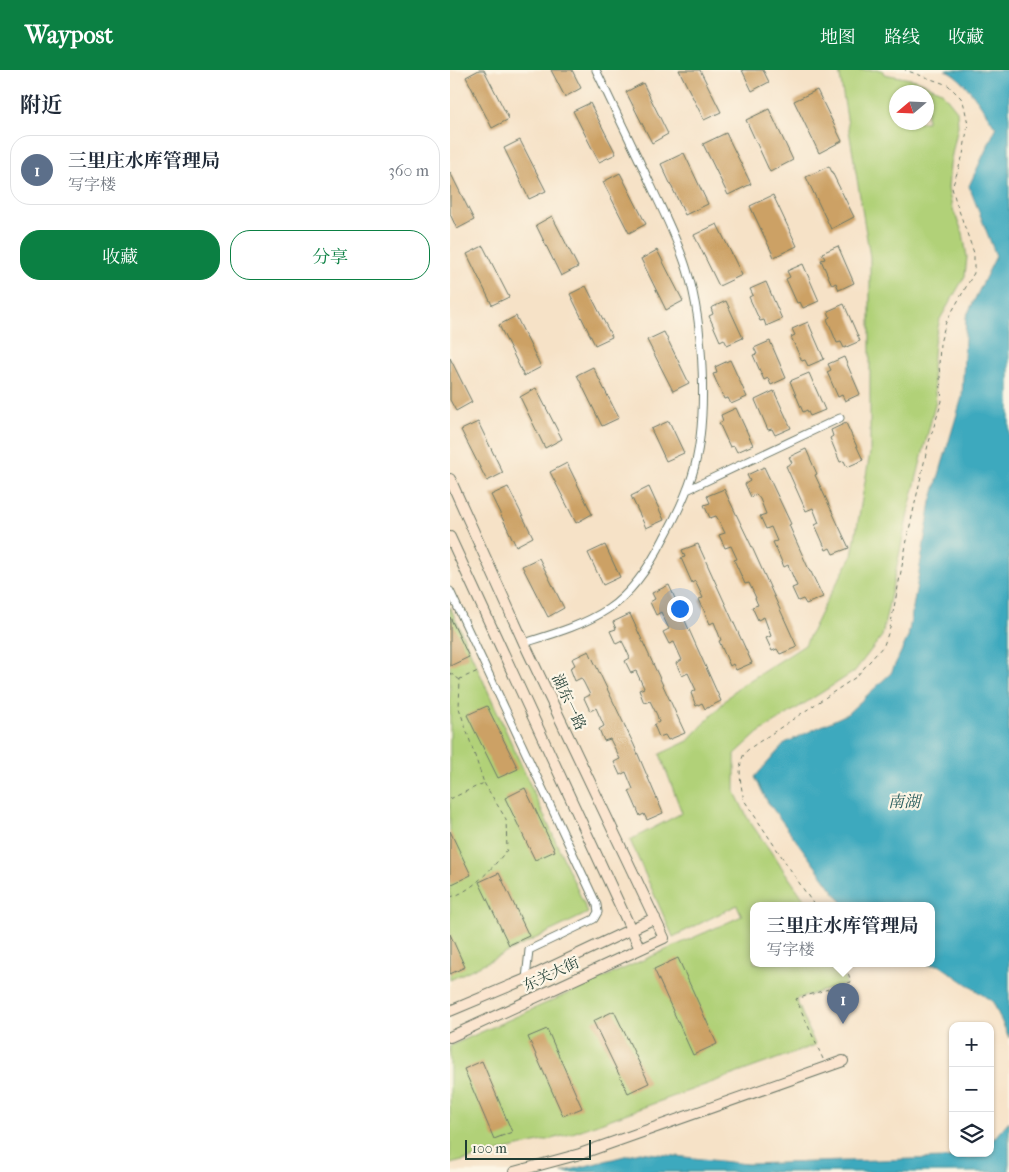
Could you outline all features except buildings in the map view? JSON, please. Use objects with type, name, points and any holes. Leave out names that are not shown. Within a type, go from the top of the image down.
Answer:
[{"type":"main road","name":"湖东一路","points":[[450,478],[524,643],[664,938]]},
{"type":"main road","points":[[450,536],[640,949]]},
{"type":"main road","name":"东关大街","points":[[450,1011],[526,979],[655,918]]},
{"type":"main road","name":"东关大街","points":[[450,1037],[664,938]]},
{"type":"main road","points":[[514,1172],[580,1154],[843,1061]]},
{"type":"street","points":[[524,643],[578,626],[609,608],[631,588],[648,567],[683,502],[693,475],[698,449],[702,417],[701,351],[694,294],[676,238],[596,70]]},
{"type":"street","points":[[687,490],[840,418]]},
{"type":"street","points":[[450,591],[598,905],[598,912],[594,919],[529,950],[526,979]]},
{"type":"path","points":[[812,902],[744,800],[741,783],[744,753],[856,677],[884,645],[890,628],[928,445],[942,401],[939,366],[940,343],[946,322],[974,273],[974,253],[952,188],[963,155],[968,124],[964,105],[961,98],[948,85],[922,74],[905,70]]},
{"type":"path","points":[[460,680],[485,667]]},
{"type":"path","points":[[450,673],[460,680]]},
{"type":"path","points":[[450,897],[458,896],[490,871],[508,850],[506,819],[484,783],[458,708],[460,680]]},
{"type":"path","points":[[450,800],[484,783]]},
{"type":"path","points":[[826,1067],[796,998],[851,982],[847,967]]},
{"type":"green space","points":[[839,70],[882,70],[884,74],[916,80],[927,85],[889,85],[889,130],[934,130],[934,88],[941,91],[957,111],[958,126],[950,164],[948,189],[952,207],[963,233],[967,257],[965,276],[940,319],[934,343],[932,367],[936,401],[910,504],[882,636],[854,672],[758,733],[735,754],[735,792],[748,819],[806,902],[750,902],[750,967],[841,967],[846,984],[796,999],[815,1045],[567,1135],[450,1164],[450,1046],[742,916],[737,905],[673,937],[630,840],[682,813],[660,754],[688,741],[736,689],[805,645],[826,602],[852,556],[870,453],[870,257]]},
{"type":"green space","points":[[450,607],[588,913],[450,980]]},
{"type":"water","name":"南湖","points":[[945,70],[1009,70],[1009,1038],[993,1002],[939,965],[935,965],[935,902],[842,902],[767,801],[755,777],[785,743],[847,714],[891,673],[908,637],[931,502],[962,397],[966,317],[996,256],[969,186],[996,128],[967,87]]},
{"type":"water","points":[[1009,1121],[1009,1172],[562,1172],[640,1152],[747,1164],[994,1157],[994,1138]]},
{"type":"place","name":"三里庄水库管理局","points":[[843,1024]]}]
